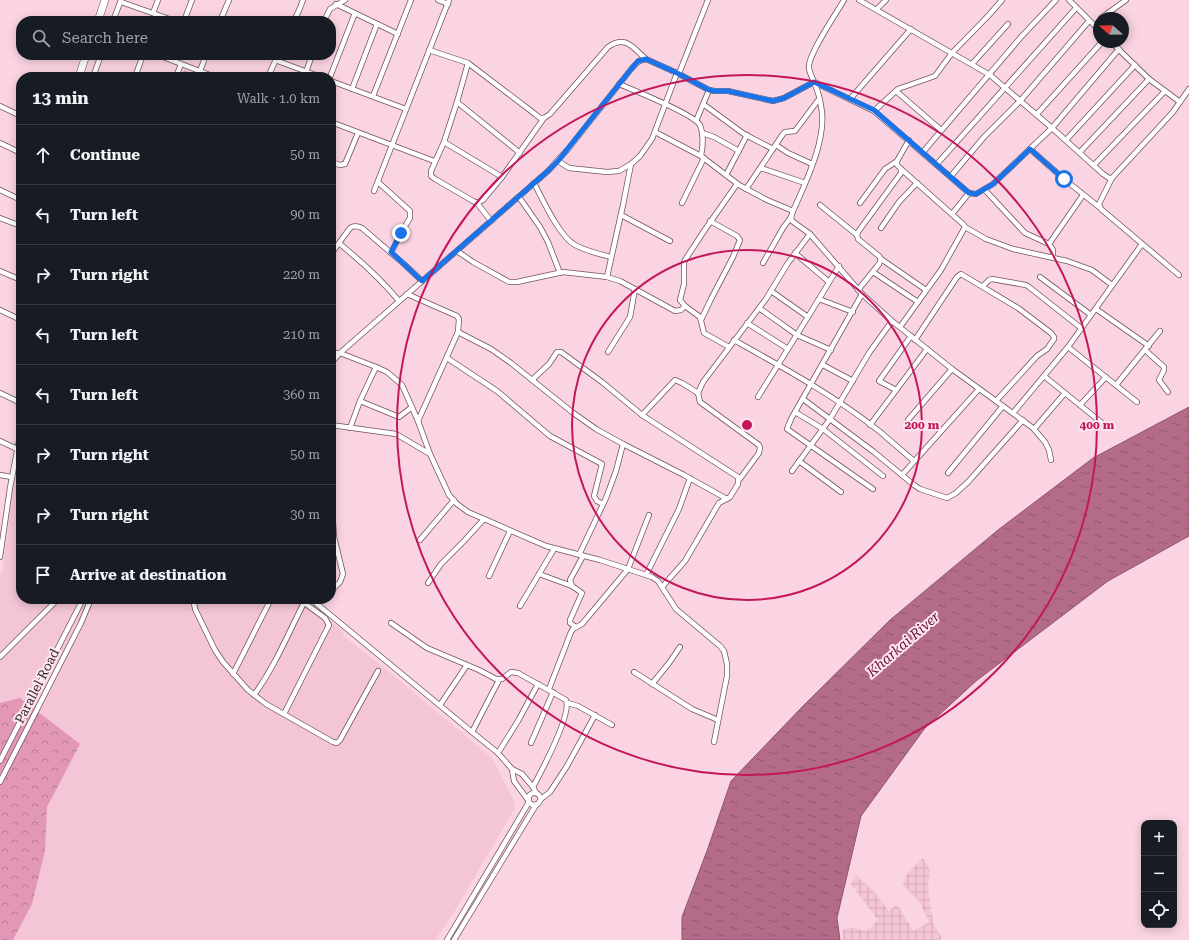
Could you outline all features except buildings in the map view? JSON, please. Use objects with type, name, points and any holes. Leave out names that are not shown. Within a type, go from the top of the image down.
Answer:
[{"type":"main road","points":[[99,16],[104,0]]},
{"type":"main road","points":[[81,72],[84,60]]},
{"type":"street","points":[[153,13],[158,0]]},
{"type":"street","points":[[186,16],[192,0]]},
{"type":"street","points":[[222,16],[229,0]]},
{"type":"street","points":[[296,16],[303,0]]},
{"type":"street","points":[[326,16],[330,9],[336,4],[345,0]]},
{"type":"street","points":[[373,96],[411,0]]},
{"type":"street","points":[[374,191],[448,2],[438,0]]},
{"type":"street","points":[[558,161],[569,168],[607,172],[620,171],[631,164],[648,147],[677,73],[682,67],[708,0]]},
{"type":"street","points":[[763,262],[791,217],[812,164],[820,135],[822,116],[819,99],[809,65],[844,0]]},
{"type":"street","points":[[860,0],[990,75],[1021,100],[1109,178],[1112,178]]},
{"type":"street","points":[[877,9],[886,0]]},
{"type":"street","points":[[874,110],[896,91],[935,76],[952,53],[1002,0]]},
{"type":"street","points":[[923,152],[1021,37],[1056,0]]},
{"type":"street","points":[[951,176],[984,137],[1021,100],[1091,22],[1069,0]]},
{"type":"street","points":[[1110,12],[1126,0]]},
{"type":"street","points":[[115,16],[121,1],[161,16]]},
{"type":"street","points":[[336,4],[398,34]]},
{"type":"street","points":[[937,164],[1076,8]]},
{"type":"street","points":[[332,72],[355,13]]},
{"type":"street","points":[[352,89],[377,24]]},
{"type":"street","points":[[972,64],[1008,24]]},
{"type":"street","points":[[851,98],[911,29]]},
{"type":"street","points":[[477,203],[483,200],[502,177],[544,118],[550,114],[608,47],[619,41],[628,44],[646,59],[709,90],[728,91],[773,101],[784,98],[814,82]]},
{"type":"street","points":[[1037,114],[1097,48]]},
{"type":"street","points":[[814,82],[874,110],[969,193],[976,194],[993,184],[1052,128],[1119,49],[1150,79],[1180,102]]},
{"type":"street","points":[[430,50],[468,63],[512,95],[540,118],[544,118]]},
{"type":"street","points":[[336,357],[558,161],[638,61],[646,59]]},
{"type":"street","points":[[95,72],[99,60]]},
{"type":"street","points":[[137,72],[141,60]]},
{"type":"street","points":[[171,60],[200,71],[204,60]]},
{"type":"street","points":[[270,72],[275,60],[306,72],[310,60]]},
{"type":"street","points":[[468,63],[458,102],[444,142],[434,161],[431,171],[432,176],[477,203],[491,221]]},
{"type":"street","points":[[178,72],[181,64]]},
{"type":"street","points":[[1066,140],[1135,65]]},
{"type":"street","points":[[1080,152],[1150,79]]},
{"type":"street","points":[[336,83],[406,109]]},
{"type":"street","points":[[619,84],[665,104],[699,124],[702,133],[702,157],[682,203]]},
{"type":"street","points":[[1099,207],[1101,199],[1112,178],[1173,112],[1189,89]]},
{"type":"street","points":[[696,121],[709,90]]},
{"type":"street","points":[[896,91],[941,130]]},
{"type":"street","points":[[1094,165],[1165,91]]},
{"type":"street","points":[[746,188],[785,132],[795,131],[819,99]]},
{"type":"street","points":[[458,102],[520,153]]},
{"type":"street","points":[[703,104],[747,136],[812,164]]},
{"type":"street","points":[[0,106],[16,114]]},
{"type":"street","points":[[336,124],[434,161]]},
{"type":"street","points":[[655,132],[702,157],[737,184],[767,200],[793,211]]},
{"type":"street","points":[[336,164],[345,164],[358,133]]},
{"type":"street","points":[[702,133],[714,137],[739,151]]},
{"type":"street","points":[[726,174],[747,136]]},
{"type":"street","points":[[860,203],[885,169],[897,161],[909,140]]},
{"type":"street","points":[[444,142],[502,177]]},
{"type":"street","points":[[0,143],[16,151]]},
{"type":"street","points":[[1030,149],[1179,275]]},
{"type":"street","points":[[897,161],[897,165],[901,169],[965,227],[986,239],[1001,245],[1067,261],[1092,270],[1112,286]]},
{"type":"street","points":[[607,277],[631,164]]},
{"type":"street","points":[[760,168],[805,183]]},
{"type":"street","points":[[857,235],[899,175],[901,169]]},
{"type":"street","points":[[378,182],[410,211],[410,218],[391,252]]},
{"type":"street","points":[[534,183],[559,228],[571,243],[611,258]]},
{"type":"street","points":[[880,228],[899,202],[917,183]]},
{"type":"street","points":[[729,348],[704,333],[701,320],[698,315],[685,306],[680,300],[684,284],[684,264],[710,221],[737,184]]},
{"type":"street","points":[[0,190],[16,198]]},
{"type":"street","points":[[985,190],[1025,233],[1049,244],[1053,250],[1053,258]]},
{"type":"street","points":[[952,214],[969,193]]},
{"type":"street","points":[[1049,244],[1083,194]]},
{"type":"street","points":[[519,197],[540,227],[548,242],[560,273]]},
{"type":"street","points":[[820,205],[857,235],[858,239],[879,256],[881,260],[926,290]]},
{"type":"street","points":[[621,215],[670,241]]},
{"type":"street","points":[[791,217],[792,221],[810,234],[858,290],[892,322],[952,369],[1023,420],[1034,430],[1045,442],[1051,460]]},
{"type":"street","points":[[0,218],[16,224]]},
{"type":"street","points":[[701,320],[740,240],[737,236],[710,221]]},
{"type":"street","points":[[336,248],[350,228],[355,226],[362,228],[391,252],[422,281]]},
{"type":"street","points":[[900,327],[942,270],[965,227]]},
{"type":"street","points":[[662,587],[685,560],[719,503],[727,499],[732,493],[739,480],[759,453],[760,448],[759,445],[700,402],[698,393],[703,382],[759,308],[795,253],[810,234]]},
{"type":"street","points":[[340,244],[385,284],[399,301]]},
{"type":"street","points":[[1013,413],[1068,347],[1142,244]]},
{"type":"street","points":[[457,251],[473,262],[509,282],[518,282],[560,273],[607,277],[614,278],[675,311],[680,310],[685,306]]},
{"type":"street","points":[[795,253],[829,282]]},
{"type":"street","points":[[858,290],[881,260]]},
{"type":"street","points":[[758,397],[839,266]]},
{"type":"street","points":[[0,271],[16,278]]},
{"type":"street","points":[[873,272],[918,302]]},
{"type":"street","points":[[896,390],[879,380],[913,338],[959,274],[963,274],[1018,308],[1054,336],[1054,339],[1047,349],[1037,356],[996,401]]},
{"type":"street","points":[[1040,277],[1091,315]]},
{"type":"street","points":[[983,286],[992,279],[1026,285],[1082,328]]},
{"type":"street","points":[[608,352],[630,317],[635,289]]},
{"type":"street","points":[[771,291],[808,317]]},
{"type":"street","points":[[408,294],[457,316],[459,319],[458,332],[418,421]]},
{"type":"street","points":[[862,294],[795,412],[788,429],[873,489]]},
{"type":"street","points":[[819,299],[853,312]]},
{"type":"street","points":[[759,308],[797,334],[831,350]]},
{"type":"street","points":[[1096,309],[1147,348],[1164,367],[1159,380],[1168,392]]},
{"type":"street","points":[[0,310],[16,318]]},
{"type":"street","points":[[792,471],[830,419],[869,354],[892,322]]},
{"type":"street","points":[[747,323],[788,349]]},
{"type":"street","points":[[1116,385],[1160,331]]},
{"type":"street","points":[[458,332],[491,349],[511,363],[554,398],[596,429],[727,499]]},
{"type":"street","points":[[734,340],[811,384],[840,403],[914,461]]},
{"type":"street","points":[[1068,347],[1137,402]]},
{"type":"street","points":[[870,425],[927,349]]},
{"type":"street","points":[[532,380],[549,364],[559,351],[602,382],[642,415],[736,474],[739,480]]},
{"type":"street","points":[[336,353],[340,353],[376,366],[387,372],[402,385],[418,421],[430,454],[449,495],[468,512],[546,546],[628,569],[658,581],[676,609],[724,651],[727,664],[726,676],[714,742]]},
{"type":"street","points":[[447,358],[497,391],[550,436],[602,464],[594,496],[597,501],[603,504]]},
{"type":"street","points":[[823,365],[853,381]]},
{"type":"street","points":[[350,428],[360,401],[376,366]]},
{"type":"street","points":[[908,420],[952,369]]},
{"type":"street","points":[[1044,376],[1102,423]]},
{"type":"street","points":[[1080,405],[1106,377]]},
{"type":"street","points":[[642,415],[675,380],[682,382],[698,393]]},
{"type":"street","points":[[902,475],[979,389]]},
{"type":"street","points":[[0,393],[16,401]]},
{"type":"street","points":[[1034,430],[1065,393]]},
{"type":"street","points":[[803,399],[920,489],[947,498],[951,497],[968,482],[1023,420]]},
{"type":"street","points":[[360,401],[399,417],[412,407]]},
{"type":"street","points":[[948,473],[1003,406]]},
{"type":"street","points":[[795,412],[823,429],[883,476]]},
{"type":"street","points":[[336,426],[396,434],[430,454]]},
{"type":"street","points":[[0,441],[16,449]]},
{"type":"street","points":[[572,586],[570,580],[616,471],[623,444]]},
{"type":"street","points":[[0,557],[16,455]]},
{"type":"street","points":[[799,461],[841,492]]},
{"type":"street","points":[[0,475],[12,478]]},
{"type":"street","points":[[646,575],[679,509],[690,478]]},
{"type":"street","points":[[420,540],[454,500]]},
{"type":"street","points":[[531,743],[571,632],[582,624],[628,569],[649,515]]},
{"type":"street","points":[[428,583],[441,564],[484,519]]},
{"type":"street","points":[[489,576],[510,531]]},
{"type":"street","points":[[336,545],[343,574],[340,582],[336,586]]},
{"type":"street","points":[[520,606],[554,548]]},
{"type":"street","points":[[539,574],[572,586],[582,593],[570,620],[570,623],[576,627]]},
{"type":"street","points":[[0,657],[53,604]]},
{"type":"street","name":"Parallel Road","points":[[0,761],[81,604]]},
{"type":"street","name":"Parallel Road","points":[[0,782],[81,623],[89,604]]},
{"type":"street","points":[[194,604],[198,616],[215,650],[233,674],[254,695],[266,704],[333,742],[336,743],[340,740],[378,671]]},
{"type":"street","points":[[233,674],[268,604]]},
{"type":"street","points":[[254,695],[266,679],[281,652],[304,604]]},
{"type":"street","points":[[284,714],[329,625],[325,618],[309,604]]},
{"type":"street","points":[[317,604],[498,753],[512,769],[522,774],[541,799]]},
{"type":"street","points":[[391,623],[427,648],[467,664],[499,680]]},
{"type":"street","points":[[652,684],[680,647]]},
{"type":"street","points":[[440,705],[467,664]]},
{"type":"street","points":[[472,732],[499,680],[511,672],[514,672],[538,684],[566,700],[568,703],[595,715],[612,725]]},
{"type":"street","points":[[634,672],[692,709],[718,720]]},
{"type":"street","points":[[498,753],[518,722],[538,684]]},
{"type":"street","points":[[533,787],[552,750],[566,715],[568,703]]},
{"type":"street","points":[[454,940],[536,805],[550,792],[595,715]]},
{"type":"street","points":[[512,769],[514,781],[528,801],[536,805]]},
{"type":"street","points":[[447,940],[528,801],[530,794],[536,793]]},
{"type":"shaded area","points":[[16,474],[16,604],[310,604],[344,632],[342,635],[382,666],[492,758],[513,799],[515,808],[453,914],[435,940],[0,940],[0,575],[2,574]]},
{"type":"shaded area","points":[[923,858],[930,870],[928,886],[933,923],[942,938],[940,940],[843,940],[843,929],[854,928],[867,931],[878,920],[851,884],[856,875],[874,892],[889,911],[897,904],[913,931],[929,922],[919,901],[903,885],[906,875]]},
{"type":"green space","points":[[20,698],[80,744],[47,807],[45,851],[32,904],[13,940],[0,940],[0,703]]},
{"type":"water","name":"Kharkai River","points":[[1189,407],[1189,536],[1108,581],[976,681],[925,728],[861,816],[837,918],[840,940],[682,940],[682,917],[731,781],[803,706],[890,620],[998,530],[1093,458]]},
{"type":"route","points":[[401,233],[391,252],[422,281],[558,161],[632,68],[638,61],[643,59],[677,73],[709,90],[728,91],[773,101],[784,98],[814,82],[874,110],[969,193],[976,194],[985,190],[1030,149],[1064,179]]}]
